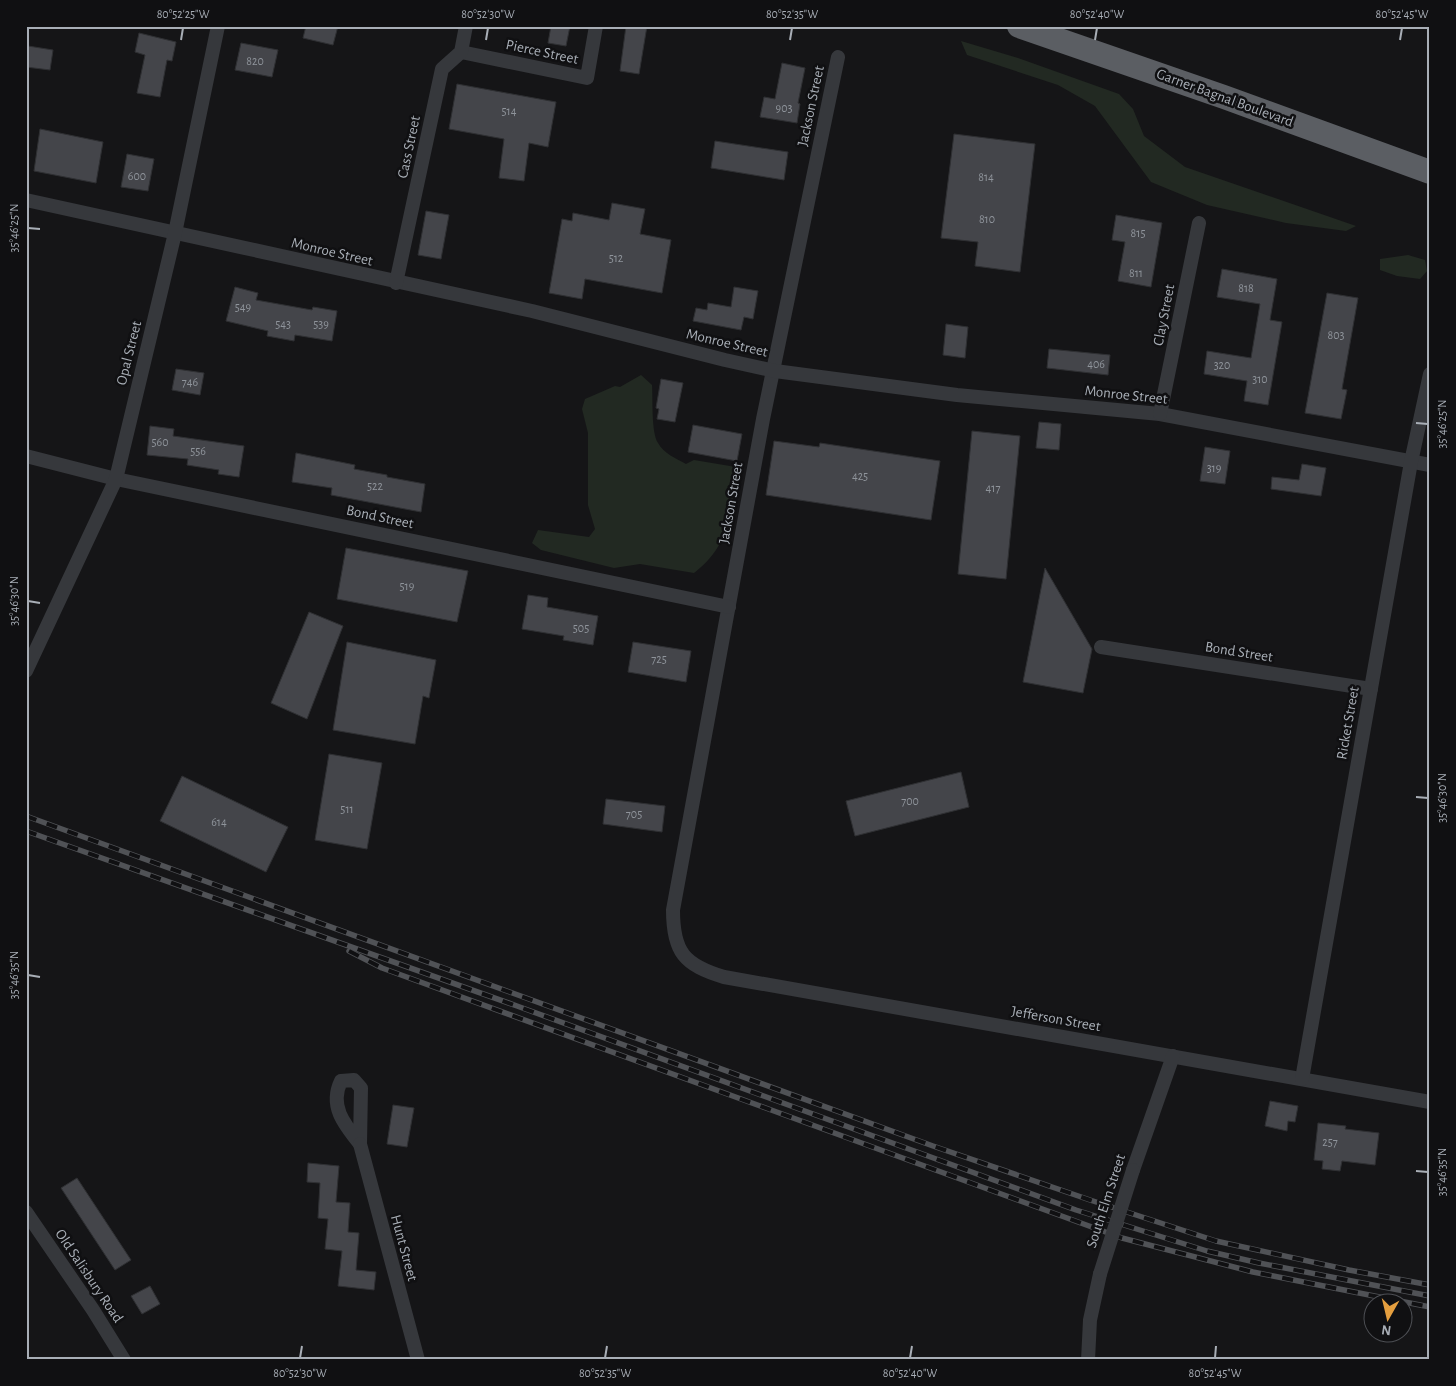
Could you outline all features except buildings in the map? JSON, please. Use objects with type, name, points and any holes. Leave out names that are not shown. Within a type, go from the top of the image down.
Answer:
[{"type":"highway","name":"Garner Bagnal Boulevard","points":[[1019,26],[1224,97],[1430,172]]},
{"type":"street","name":"Opal Street","points":[[26,671],[116,479],[175,234],[218,26]]},
{"type":"street","points":[[461,52],[466,26]]},
{"type":"street","name":"Pierce Street","points":[[461,52],[587,78],[596,26]]},
{"type":"street","name":"Cass Street","points":[[396,283],[442,69],[461,52]]},
{"type":"street","name":"Jackson Street","points":[[683,955],[673,934],[673,910],[766,402],[775,370],[838,57]]},
{"type":"street","name":"Monroe Street","points":[[26,200],[396,283],[532,311],[725,360],[775,370],[957,395],[1160,414],[1430,465]]},
{"type":"street","name":"Clay Street","points":[[1160,414],[1199,223]]},
{"type":"street","name":"Ricket Street","points":[[1302,1079],[1411,462],[1430,374]]},
{"type":"street","name":"Bond Street","points":[[26,456],[116,479],[729,607]]},
{"type":"street","name":"Bond Street","points":[[1101,647],[1371,689]]},
{"type":"street","name":"Jefferson Street","points":[[683,955],[701,970],[724,977],[1430,1102]]},
{"type":"street","name":"South Elm Street","points":[[1088,1360],[1090,1320],[1100,1274],[1133,1170],[1173,1056]]},
{"type":"street","name":"Hunt Street","points":[[360,1144],[418,1360]]},
{"type":"street","name":"Old Salisbury Road","points":[[26,1212],[93,1310],[124,1360]]},
{"type":"shaded area","points":[[961,41],[1018,58],[1119,94],[1133,109],[1144,136],[1185,167],[1356,226],[1346,231],[1286,223],[1207,205],[1151,182],[1095,106],[1058,85],[967,55]]},
{"type":"shaded area","points":[[1408,255],[1425,260],[1427,271],[1420,279],[1397,276],[1380,270],[1380,259]]},
{"type":"shaded area","points":[[641,375],[652,385],[654,431],[658,443],[663,450],[686,464],[694,460],[742,468],[728,526],[715,551],[694,573],[640,564],[614,568],[541,550],[532,543],[538,530],[589,537],[595,529],[588,505],[588,433],[582,409],[585,399],[615,386],[620,387]]},
{"type":"railway","points":[[26,816],[933,1146],[1090,1200],[1216,1241],[1349,1270],[1430,1285]]},
{"type":"railway","points":[[26,831],[517,1006],[1076,1210],[1207,1251],[1430,1296]]},
{"type":"railway","points":[[349,951],[382,968],[1122,1238],[1253,1272],[1430,1307]]}]
